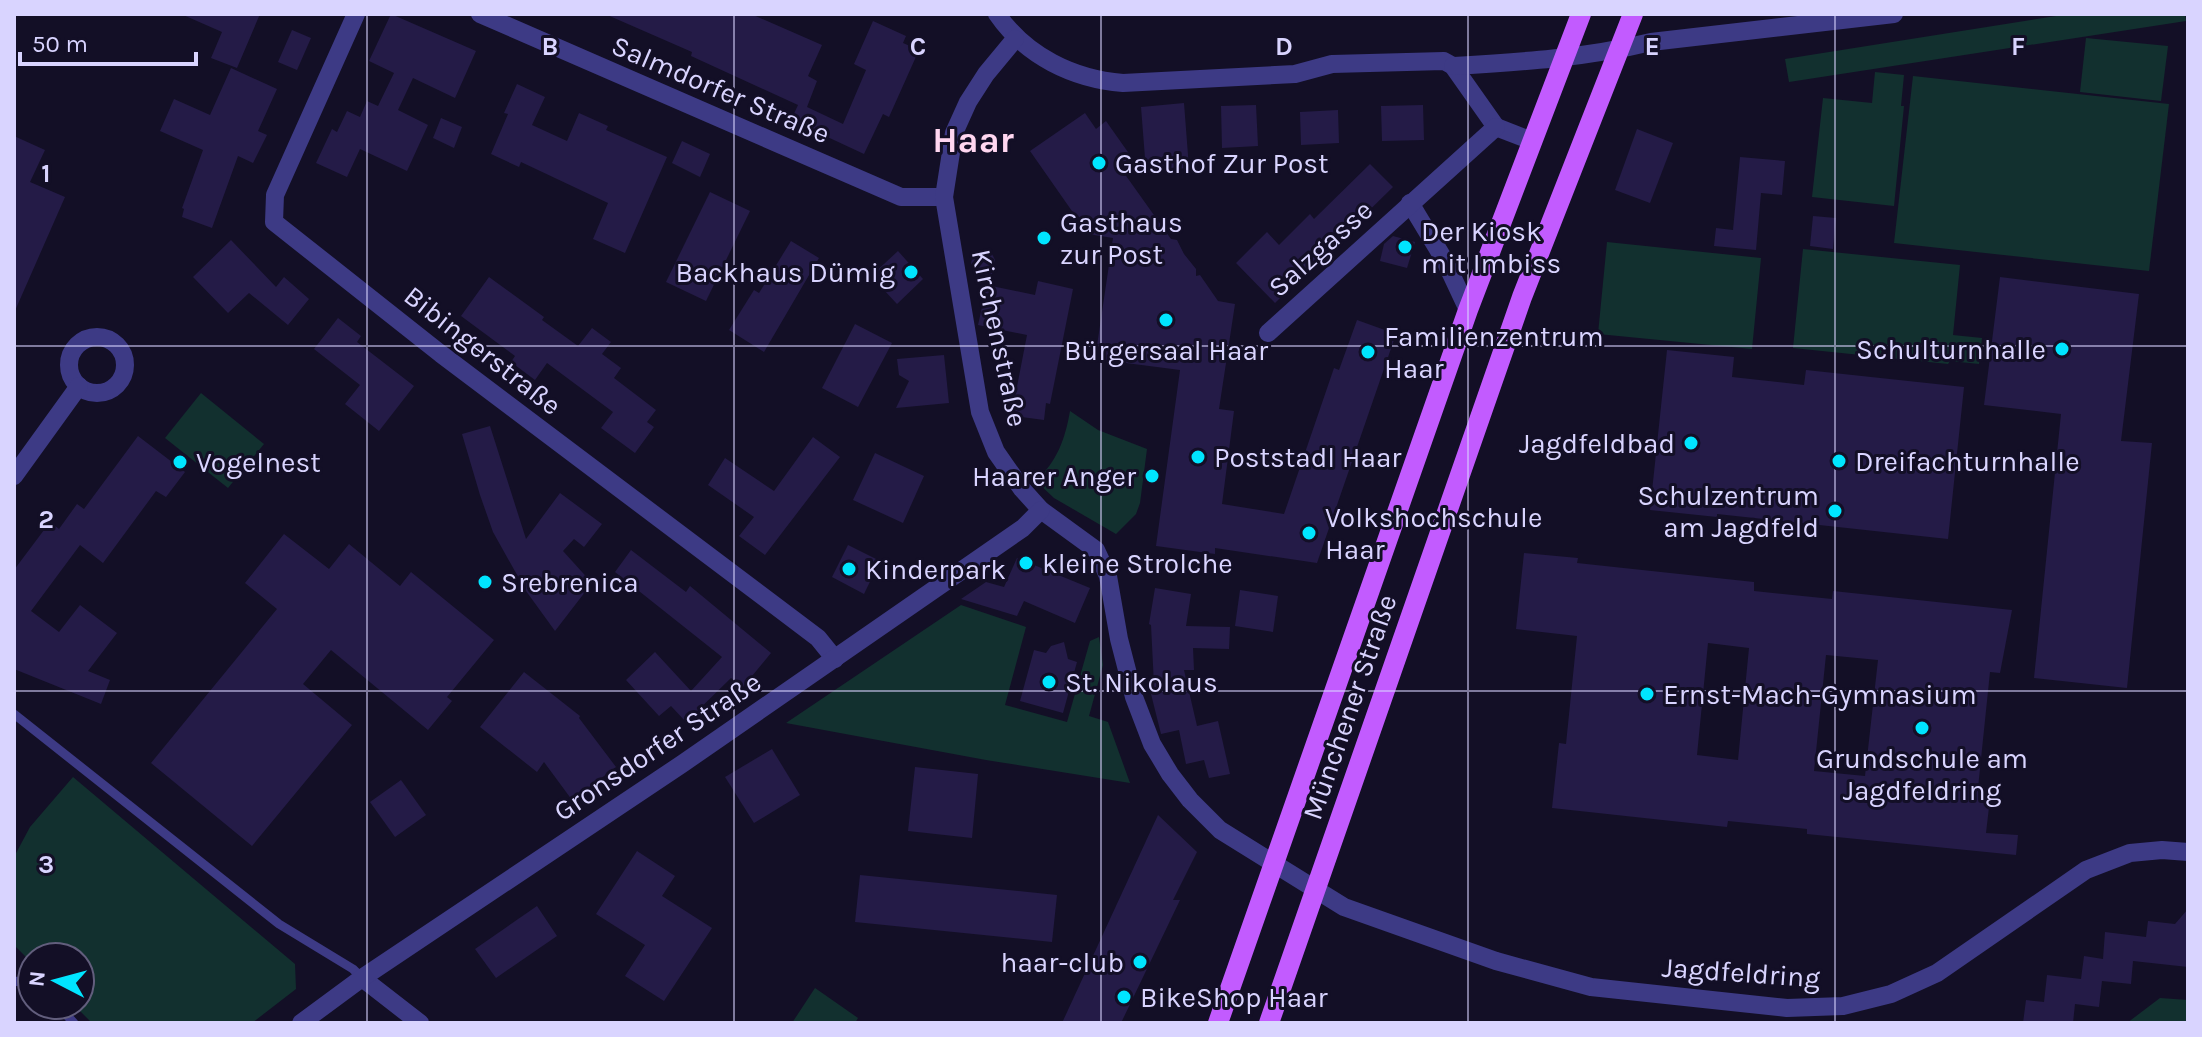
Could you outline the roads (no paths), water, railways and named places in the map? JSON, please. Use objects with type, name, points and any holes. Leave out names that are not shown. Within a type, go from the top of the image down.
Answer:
[{"type":"main road","name":"Münchener Straße","points":[[1218,1023],[1468,310],[1581,14]]},
{"type":"main road","name":"Münchener Straße","points":[[1269,1023],[1522,297],[1633,14]]},
{"type":"street","name":"Bibingerstraße","points":[[356,14],[275,195],[274,222],[441,354],[818,638],[835,659]]},
{"type":"street","name":"Salmdorfer Straße","points":[[480,14],[901,197],[944,197]]},
{"type":"street","points":[[997,14],[1015,39],[1060,67],[1104,82],[1295,74],[1332,64],[1444,61],[1453,66],[1496,127],[1532,141]]},
{"type":"street","points":[[1453,66],[1563,58],[1617,51],[1651,42],[1894,14]]},
{"type":"street","name":"Kirchenstraße","points":[[1015,39],[980,84],[954,133],[944,197],[980,412],[996,452],[1022,489],[1041,510],[1096,550],[1103,565],[1134,697],[1152,744],[1170,774],[1220,830],[1274,864]]},
{"type":"street","name":"Salzgasse","points":[[1268,333],[1496,127]]},
{"type":"street","name":"Salzgasse","points":[[1410,203],[1445,261],[1468,310]]},
{"type":"street","points":[[14,476],[79,386]]},
{"type":"street","name":"Gronsdorfer Straße","points":[[301,1023],[362,978],[835,659],[1023,528],[1041,510]]},
{"type":"street","name":"Jagdfeldring","points":[[1274,864],[1344,907],[1496,961],[1580,985],[1760,1006],[1820,1008],[1881,997],[1937,973],[2066,882],[2103,862],[2146,850],[2188,852]]},
{"type":"street","points":[[362,978],[420,1023]]},
{"type":"lane","points":[[14,714],[279,924],[353,969],[362,978]]},
{"type":"place","name":"Gasthof Zur Post","points":[[1099,163]]},
{"type":"place","name":"Gasthaus zur Post","points":[[1044,238]]},
{"type":"place","name":"Der Kiosk mit Imbiss","points":[[1405,247]]},
{"type":"place","name":"Backhaus Dümig","points":[[911,272]]},
{"type":"place","name":"Bürgersaal Haar","points":[[1166,320]]},
{"type":"place","name":"Schulturnhalle","points":[[2062,349]]},
{"type":"place","name":"Familienzentrum Haar","points":[[1368,352]]},
{"type":"place","name":"Jagdfeldbad","points":[[1691,443]]},
{"type":"place","name":"Poststadl Haar","points":[[1198,457]]},
{"type":"place","name":"Dreifachturnhalle","points":[[1839,461]]},
{"type":"place","name":"Vogelnest","points":[[180,462]]},
{"type":"place","name":"Haarer Anger","points":[[1152,476]]},
{"type":"place","name":"Schulzentrum am Jagdfeld","points":[[1835,511]]},
{"type":"place","name":"Volkshochschule Haar","points":[[1309,533]]},
{"type":"place","name":"kleine Strolche","points":[[1026,563]]},
{"type":"place","name":"Kinderpark","points":[[849,569]]},
{"type":"place","name":"Srebrenica","points":[[485,582]]},
{"type":"place","name":"St. Nikolaus","points":[[1049,682]]},
{"type":"place","name":"Ernst-Mach-Gymnasium","points":[[1647,694]]},
{"type":"place","name":"Grundschule am Jagdfeldring","points":[[1922,728]]},
{"type":"place","name":"haar-club","points":[[1140,962]]},
{"type":"place","name":"BikeShop Haar","points":[[1124,997]]},
{"type":"district","name":"Haar","points":[[973,139]]}]
